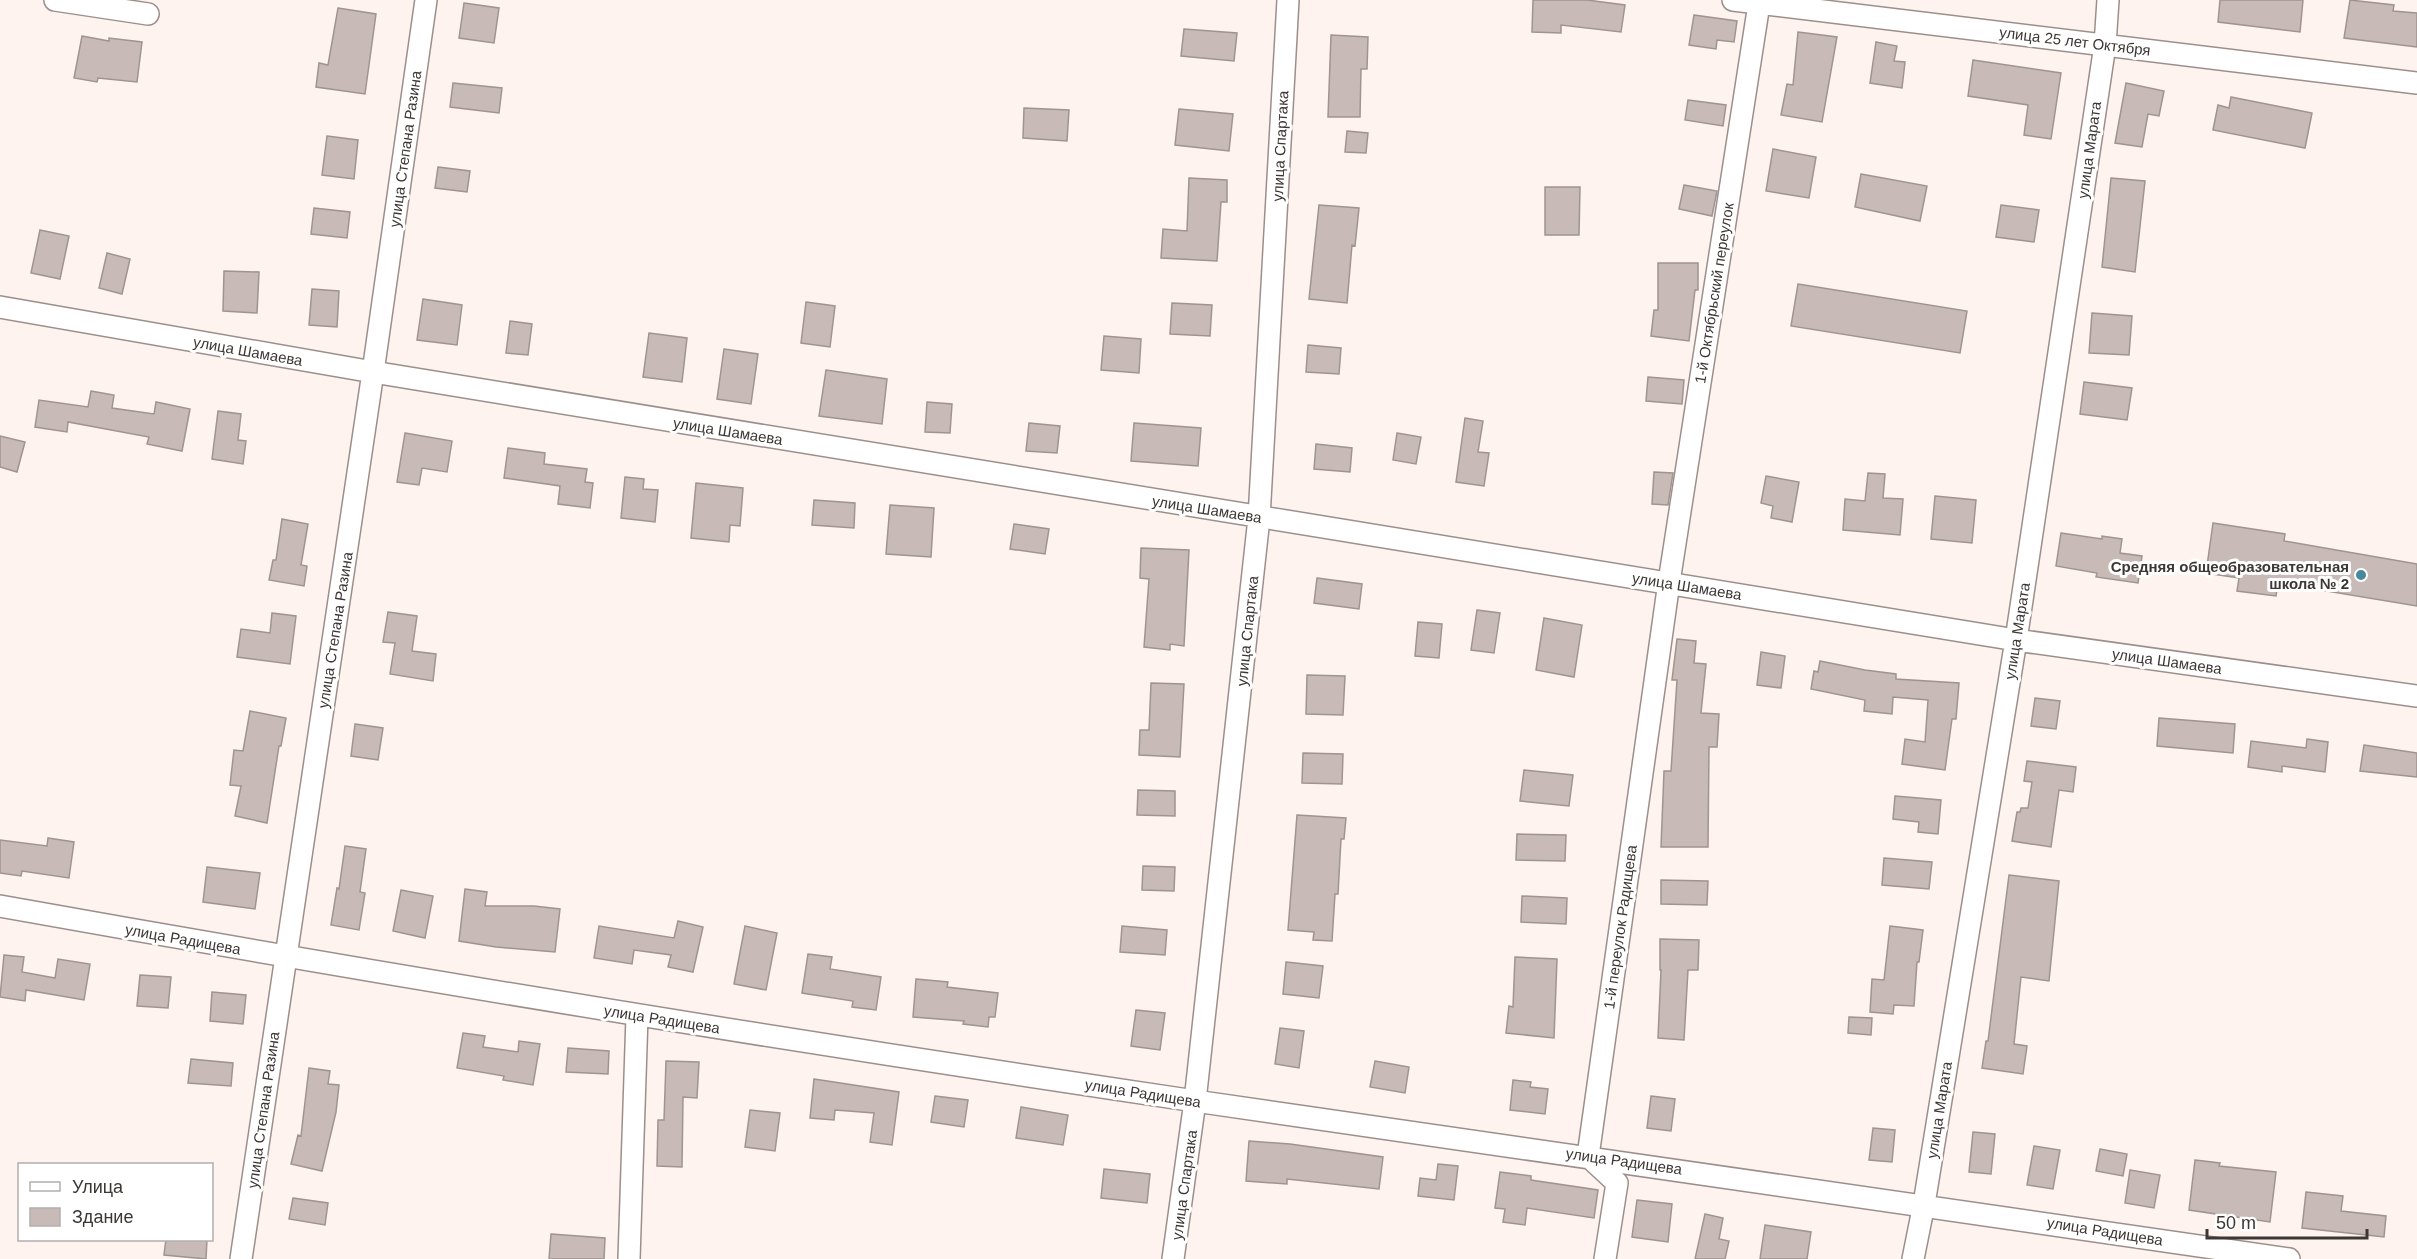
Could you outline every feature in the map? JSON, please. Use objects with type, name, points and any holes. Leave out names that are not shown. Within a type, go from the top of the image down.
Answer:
[{"type":"street","points":[[55,0],[148,14]]},
{"type":"street","name":"улица Степана Разина","points":[[241,1259],[426,0]]},
{"type":"street","name":"улица Спартака","points":[[1173,1259],[1195,1101],[1259,518],[1288,0]]},
{"type":"street","name":"улица 25 лет Октября","points":[[1733,0],[1759,4],[1842,6],[2105,45],[2417,83]]},
{"type":"street","name":"улица Марата","points":[[1913,1259],[1924,1204],[2016,639],[2105,45],[2108,0]]},
{"type":"street","name":"1-й Октябрьский переулок","points":[[1669,582],[1759,4]]},
{"type":"street","name":"улица Шамаева","points":[[0,307],[373,372],[1259,518],[2016,639],[2417,696]]},
{"type":"street","name":"1-й переулок Радищева","points":[[1588,1156],[1669,582]]},
{"type":"street","name":"улица Радищева","points":[[0,906],[637,1016],[1195,1101],[1924,1204],[2289,1259]]},
{"type":"street","points":[[629,1259],[637,1016]]},
{"type":"street","points":[[1588,1156],[1617,1183],[1605,1259]]},
{"type":"building","points":[[1533,0],[1587,0],[1625,5],[1621,32],[1561,25],[1561,33],[1532,32]]},
{"type":"building","points":[[2220,0],[2303,0],[2300,32],[2218,22]]},
{"type":"building","points":[[2350,0],[2394,5],[2393,11],[2417,13],[2417,47],[2344,38]]},
{"type":"building","points":[[464,3],[499,8],[494,43],[459,38]]},
{"type":"building","points":[[338,8],[376,14],[365,94],[316,87],[319,63],[328,65]]},
{"type":"building","points":[[1694,15],[1737,21],[1734,42],[1717,40],[1716,49],[1689,45]]},
{"type":"building","points":[[1184,29],[1237,33],[1234,61],[1181,56]]},
{"type":"building","points":[[1798,32],[1837,37],[1822,122],[1781,115],[1787,84],[1793,85]]},
{"type":"building","points":[[1331,35],[1368,37],[1367,69],[1361,69],[1360,117],[1328,117]]},
{"type":"building","points":[[82,36],[109,41],[109,38],[142,42],[137,82],[98,78],[97,82],[74,78]]},
{"type":"building","points":[[1876,42],[1897,46],[1894,61],[1905,62],[1902,88],[1870,83]]},
{"type":"building","points":[[1973,60],[2061,73],[2051,139],[2024,135],[2028,105],[1968,96]]},
{"type":"building","points":[[453,83],[502,88],[499,113],[450,107]]},
{"type":"building","points":[[2126,83],[2164,91],[2159,116],[2148,114],[2142,147],[2115,143]]},
{"type":"building","points":[[2231,97],[2312,113],[2305,148],[2213,130],[2218,105],[2229,108]]},
{"type":"building","points":[[1688,100],[1726,105],[1723,126],[1685,120]]},
{"type":"building","points":[[1024,108],[1069,110],[1067,141],[1023,138]]},
{"type":"building","points":[[1179,109],[1233,114],[1229,151],[1175,145]]},
{"type":"building","points":[[1347,131],[1368,133],[1366,153],[1345,152]]},
{"type":"building","points":[[327,136],[358,140],[354,179],[322,175]]},
{"type":"building","points":[[1773,149],[1816,157],[1809,198],[1766,191]]},
{"type":"building","points":[[438,167],[470,171],[467,192],[435,188]]},
{"type":"building","points":[[1861,174],[1927,186],[1920,221],[1855,207]]},
{"type":"building","points":[[1189,178],[1227,180],[1227,202],[1221,202],[1217,261],[1161,258],[1163,229],[1187,231]]},
{"type":"building","points":[[2111,178],[2145,181],[2135,272],[2102,267]]},
{"type":"building","points":[[1684,185],[1717,191],[1712,216],[1679,209]]},
{"type":"building","points":[[1545,187],[1580,187],[1579,235],[1545,235]]},
{"type":"building","points":[[1319,205],[1359,208],[1355,246],[1352,245],[1347,303],[1309,299]]},
{"type":"building","points":[[2001,205],[2039,210],[2034,242],[1996,237]]},
{"type":"building","points":[[314,208],[350,212],[347,238],[311,234]]},
{"type":"building","points":[[40,230],[69,236],[60,279],[31,273]]},
{"type":"building","points":[[107,253],[130,259],[122,294],[99,288]]},
{"type":"building","points":[[1658,263],[1698,263],[1698,290],[1695,290],[1689,341],[1651,336],[1654,310],[1658,310]]},
{"type":"building","points":[[224,271],[259,272],[257,313],[223,311]]},
{"type":"building","points":[[1798,284],[1967,311],[1960,353],[1791,326]]},
{"type":"building","points":[[312,289],[339,291],[337,327],[309,325]]},
{"type":"building","points":[[423,299],[462,305],[457,345],[417,340]]},
{"type":"building","points":[[806,302],[835,306],[830,347],[801,343]]},
{"type":"building","points":[[1172,303],[1212,305],[1210,336],[1170,334]]},
{"type":"building","points":[[2092,313],[2132,316],[2129,355],[2089,353]]},
{"type":"building","points":[[510,321],[532,324],[528,355],[506,353]]},
{"type":"building","points":[[649,333],[687,338],[682,382],[643,377]]},
{"type":"building","points":[[1104,336],[1141,339],[1139,373],[1101,370]]},
{"type":"building","points":[[1308,345],[1341,348],[1339,374],[1306,372]]},
{"type":"building","points":[[724,349],[758,354],[751,404],[717,399]]},
{"type":"building","points":[[826,370],[887,379],[882,424],[819,416]]},
{"type":"building","points":[[1648,377],[1684,380],[1682,404],[1646,401]]},
{"type":"building","points":[[2084,382],[2132,388],[2127,420],[2080,414]]},
{"type":"building","points":[[91,391],[114,395],[112,408],[154,414],[156,402],[190,409],[182,451],[147,444],[149,437],[68,422],[67,432],[35,427],[39,400],[88,407]]},
{"type":"building","points":[[927,402],[952,404],[950,433],[925,432]]},
{"type":"building","points":[[218,411],[241,414],[238,440],[246,441],[243,464],[212,459]]},
{"type":"building","points":[[1465,418],[1483,421],[1478,452],[1489,453],[1484,486],[1456,482]]},
{"type":"building","points":[[1029,423],[1060,426],[1057,453],[1026,451]]},
{"type":"building","points":[[1134,423],[1201,428],[1198,466],[1131,461]]},
{"type":"building","points":[[405,433],[452,441],[447,472],[422,468],[419,485],[397,482]]},
{"type":"building","points":[[1397,433],[1421,437],[1416,464],[1393,460]]},
{"type":"building","points":[[0,436],[25,442],[17,472],[0,467]]},
{"type":"building","points":[[1316,444],[1352,448],[1350,472],[1314,469]]},
{"type":"building","points":[[508,448],[545,453],[544,464],[587,469],[585,482],[593,483],[590,508],[558,504],[560,486],[504,478]]},
{"type":"building","points":[[1654,472],[1673,473],[1668,505],[1652,504]]},
{"type":"building","points":[[1868,473],[1885,474],[1883,498],[1903,499],[1900,535],[1843,530],[1845,499],[1865,501]]},
{"type":"building","points":[[1766,476],[1799,482],[1792,522],[1771,518],[1773,506],[1761,503]]},
{"type":"building","points":[[625,477],[644,479],[643,489],[658,490],[655,522],[621,518]]},
{"type":"building","points":[[696,483],[743,488],[740,526],[730,525],[729,542],[691,538]]},
{"type":"building","points":[[1935,496],[1976,500],[1972,543],[1931,539]]},
{"type":"building","points":[[814,500],[855,503],[854,528],[812,525]]},
{"type":"building","points":[[890,505],[934,508],[931,557],[886,554]]},
{"type":"building","points":[[282,519],[308,524],[301,565],[307,566],[304,586],[269,580],[273,560],[276,560]]},
{"type":"building","points":[[2213,523],[2285,534],[2284,541],[2417,564],[2417,606],[2278,583],[2276,596],[2237,591],[2239,578],[2206,573]]},
{"type":"building","points":[[1014,524],[1049,529],[1045,554],[1010,549]]},
{"type":"building","points":[[2061,533],[2102,539],[2102,536],[2122,539],[2120,553],[2142,556],[2138,583],[2096,577],[2097,573],[2056,566]]},
{"type":"building","points":[[1141,548],[1189,550],[1184,646],[1170,644],[1170,650],[1144,647],[1149,579],[1140,578]]},
{"type":"building","points":[[1317,578],[1362,584],[1359,609],[1314,603]]},
{"type":"building","points":[[1477,610],[1500,613],[1494,653],[1471,650]]},
{"type":"building","points":[[388,612],[417,616],[412,651],[436,654],[433,681],[390,674],[395,643],[383,642]]},
{"type":"building","points":[[272,613],[296,616],[290,664],[237,657],[241,629],[270,633]]},
{"type":"building","points":[[1544,618],[1582,625],[1574,677],[1536,670]]},
{"type":"building","points":[[1418,622],[1442,624],[1439,658],[1415,656]]},
{"type":"building","points":[[1677,639],[1696,641],[1694,663],[1706,664],[1701,713],[1719,714],[1717,747],[1709,747],[1708,847],[1661,847],[1664,771],[1671,771],[1677,680],[1672,680]]},
{"type":"building","points":[[1761,652],[1785,656],[1781,688],[1757,685]]},
{"type":"building","points":[[1820,661],[1896,674],[1896,679],[1959,683],[1956,719],[1952,719],[1945,770],[1902,764],[1905,739],[1925,742],[1928,700],[1893,697],[1892,714],[1864,711],[1865,700],[1811,689],[1814,671],[1818,672]]},
{"type":"building","points":[[1307,675],[1345,676],[1343,715],[1306,714]]},
{"type":"building","points":[[1151,683],[1184,684],[1180,757],[1139,755],[1140,730],[1149,730]]},
{"type":"building","points":[[2035,698],[2060,701],[2056,729],[2031,726]]},
{"type":"building","points":[[250,711],[286,718],[281,746],[279,746],[267,823],[235,816],[241,786],[230,785],[234,750],[243,751]]},
{"type":"building","points":[[2159,718],[2235,724],[2233,753],[2157,746]]},
{"type":"building","points":[[355,724],[383,728],[378,760],[351,756]]},
{"type":"building","points":[[2307,739],[2328,742],[2325,772],[2282,766],[2282,772],[2248,767],[2251,741],[2306,748]]},
{"type":"building","points":[[2364,745],[2417,753],[2417,777],[2360,771]]},
{"type":"building","points":[[1303,753],[1343,754],[1342,784],[1302,783]]},
{"type":"building","points":[[2027,761],[2076,767],[2073,792],[2059,790],[2051,847],[2012,841],[2017,812],[2020,812],[2021,808],[2028,808],[2032,782],[2024,781]]},
{"type":"building","points":[[1524,770],[1573,775],[1569,806],[1520,801]]},
{"type":"building","points":[[1138,790],[1175,791],[1175,816],[1137,815]]},
{"type":"building","points":[[1895,796],[1941,800],[1938,834],[1918,832],[1919,822],[1893,819]]},
{"type":"building","points":[[1297,815],[1346,818],[1344,839],[1341,839],[1338,894],[1335,894],[1332,941],[1313,940],[1314,932],[1288,930]]},
{"type":"building","points":[[1517,834],[1566,835],[1565,861],[1516,860]]},
{"type":"building","points":[[48,838],[74,842],[69,878],[22,871],[21,876],[0,873],[0,840],[47,846]]},
{"type":"building","points":[[345,846],[366,849],[360,892],[365,893],[359,930],[331,925]]},
{"type":"building","points":[[1884,858],[1932,862],[1929,889],[1882,885]]},
{"type":"building","points":[[1143,866],[1175,867],[1174,891],[1142,890]]},
{"type":"building","points":[[207,867],[260,873],[255,909],[203,902]]},
{"type":"building","points":[[2009,875],[2059,881],[2049,981],[2021,977],[2014,1044],[2027,1046],[2023,1074],[1982,1068],[1986,1041],[1988,1041]]},
{"type":"building","points":[[1661,880],[1708,881],[1707,905],[1661,904]]},
{"type":"building","points":[[465,889],[487,892],[485,906],[534,906],[560,909],[555,952],[459,941]]},
{"type":"building","points":[[401,890],[433,896],[425,938],[393,931]]},
{"type":"building","points":[[1522,896],[1567,898],[1566,924],[1521,922]]},
{"type":"building","points":[[678,921],[703,927],[693,972],[668,967],[671,955],[634,950],[632,964],[594,958],[599,926],[674,938]]},
{"type":"building","points":[[745,926],[777,933],[766,990],[734,984]]},
{"type":"building","points":[[1122,926],[1167,930],[1165,955],[1120,952]]},
{"type":"building","points":[[1890,926],[1923,930],[1919,962],[1917,962],[1914,1006],[1894,1005],[1893,1014],[1870,1012],[1872,979],[1884,980]]},
{"type":"building","points":[[1660,939],[1699,940],[1698,970],[1688,970],[1684,1040],[1658,1038]]},
{"type":"building","points":[[808,954],[832,957],[830,969],[881,977],[876,1010],[852,1007],[853,1001],[802,993]]},
{"type":"building","points":[[4,955],[24,957],[22,972],[55,978],[58,959],[90,964],[84,1000],[26,990],[25,1001],[0,997]]},
{"type":"building","points":[[1515,957],[1557,959],[1554,1038],[1506,1033],[1509,1006],[1513,1007]]},
{"type":"building","points":[[1286,962],[1323,966],[1319,998],[1283,994]]},
{"type":"building","points":[[140,975],[171,977],[168,1008],[137,1006]]},
{"type":"building","points":[[916,979],[948,982],[947,987],[998,993],[995,1017],[989,1017],[988,1027],[963,1024],[964,1021],[913,1017]]},
{"type":"building","points":[[212,992],[246,995],[243,1024],[210,1021]]},
{"type":"building","points":[[1136,1010],[1165,1013],[1160,1050],[1131,1046]]},
{"type":"building","points":[[1849,1017],[1872,1018],[1871,1035],[1848,1033]]},
{"type":"building","points":[[1280,1028],[1304,1031],[1299,1068],[1275,1064]]},
{"type":"building","points":[[463,1033],[485,1036],[483,1047],[518,1052],[519,1041],[540,1044],[533,1085],[503,1080],[504,1076],[457,1068]]},
{"type":"building","points":[[568,1048],[609,1051],[608,1074],[566,1072]]},
{"type":"building","points":[[191,1059],[233,1063],[231,1086],[188,1083]]},
{"type":"building","points":[[666,1061],[699,1062],[697,1098],[683,1097],[682,1167],[657,1166],[658,1120],[664,1120]]},
{"type":"building","points":[[1375,1061],[1409,1067],[1405,1093],[1370,1087]]},
{"type":"building","points":[[309,1068],[330,1071],[328,1084],[339,1085],[336,1112],[322,1171],[291,1164],[298,1135],[301,1136]]},
{"type":"building","points":[[814,1079],[899,1092],[892,1145],[870,1142],[874,1113],[835,1110],[834,1120],[810,1118]]},
{"type":"building","points":[[1513,1080],[1531,1082],[1530,1087],[1548,1089],[1545,1114],[1510,1110]]},
{"type":"building","points":[[935,1096],[968,1100],[964,1127],[931,1122]]},
{"type":"building","points":[[1651,1096],[1675,1099],[1671,1131],[1647,1128]]},
{"type":"building","points":[[1021,1107],[1068,1115],[1063,1145],[1016,1138]]},
{"type":"building","points":[[750,1110],[780,1113],[775,1151],[745,1147]]},
{"type":"building","points":[[1873,1128],[1895,1130],[1892,1162],[1869,1160]]},
{"type":"building","points":[[1973,1132],[1995,1134],[1991,1174],[1969,1172]]},
{"type":"building","points":[[1249,1141],[1290,1144],[1383,1157],[1379,1189],[1287,1179],[1287,1184],[1246,1181]]},
{"type":"building","points":[[2034,1146],[2060,1150],[2053,1189],[2027,1185]]},
{"type":"building","points":[[2100,1149],[2127,1154],[2123,1176],[2096,1171]]},
{"type":"building","points":[[2195,1160],[2220,1163],[2219,1166],[2276,1172],[2270,1222],[2189,1210]]},
{"type":"building","points":[[1438,1164],[1458,1166],[1454,1200],[1418,1196],[1420,1178],[1436,1180]]},
{"type":"building","points":[[1104,1169],[1150,1174],[1147,1203],[1101,1198]]},
{"type":"building","points":[[2130,1170],[2160,1175],[2154,1208],[2125,1203]]},
{"type":"building","points":[[1500,1172],[1531,1176],[1531,1180],[1598,1190],[1594,1218],[1527,1208],[1525,1225],[1503,1222],[1505,1209],[1495,1208]]},
{"type":"building","points":[[2306,1192],[2343,1196],[2341,1211],[2386,1216],[2384,1237],[2302,1228]]},
{"type":"building","points":[[293,1198],[328,1203],[325,1225],[289,1219]]},
{"type":"building","points":[[1637,1200],[1672,1204],[1668,1242],[1632,1237]]},
{"type":"building","points":[[1705,1214],[1723,1218],[1719,1239],[1729,1241],[1725,1259],[1695,1259]]},
{"type":"building","points":[[1765,1225],[1811,1232],[1807,1259],[1760,1259]]},
{"type":"building","points":[[551,1234],[605,1238],[604,1259],[549,1259]]},
{"type":"building","points":[[166,1241],[207,1241],[206,1259],[164,1255]]},
{"type":"place","name":"Средняя общеобразовательная школа № 2","points":[[2361,575]]}]
